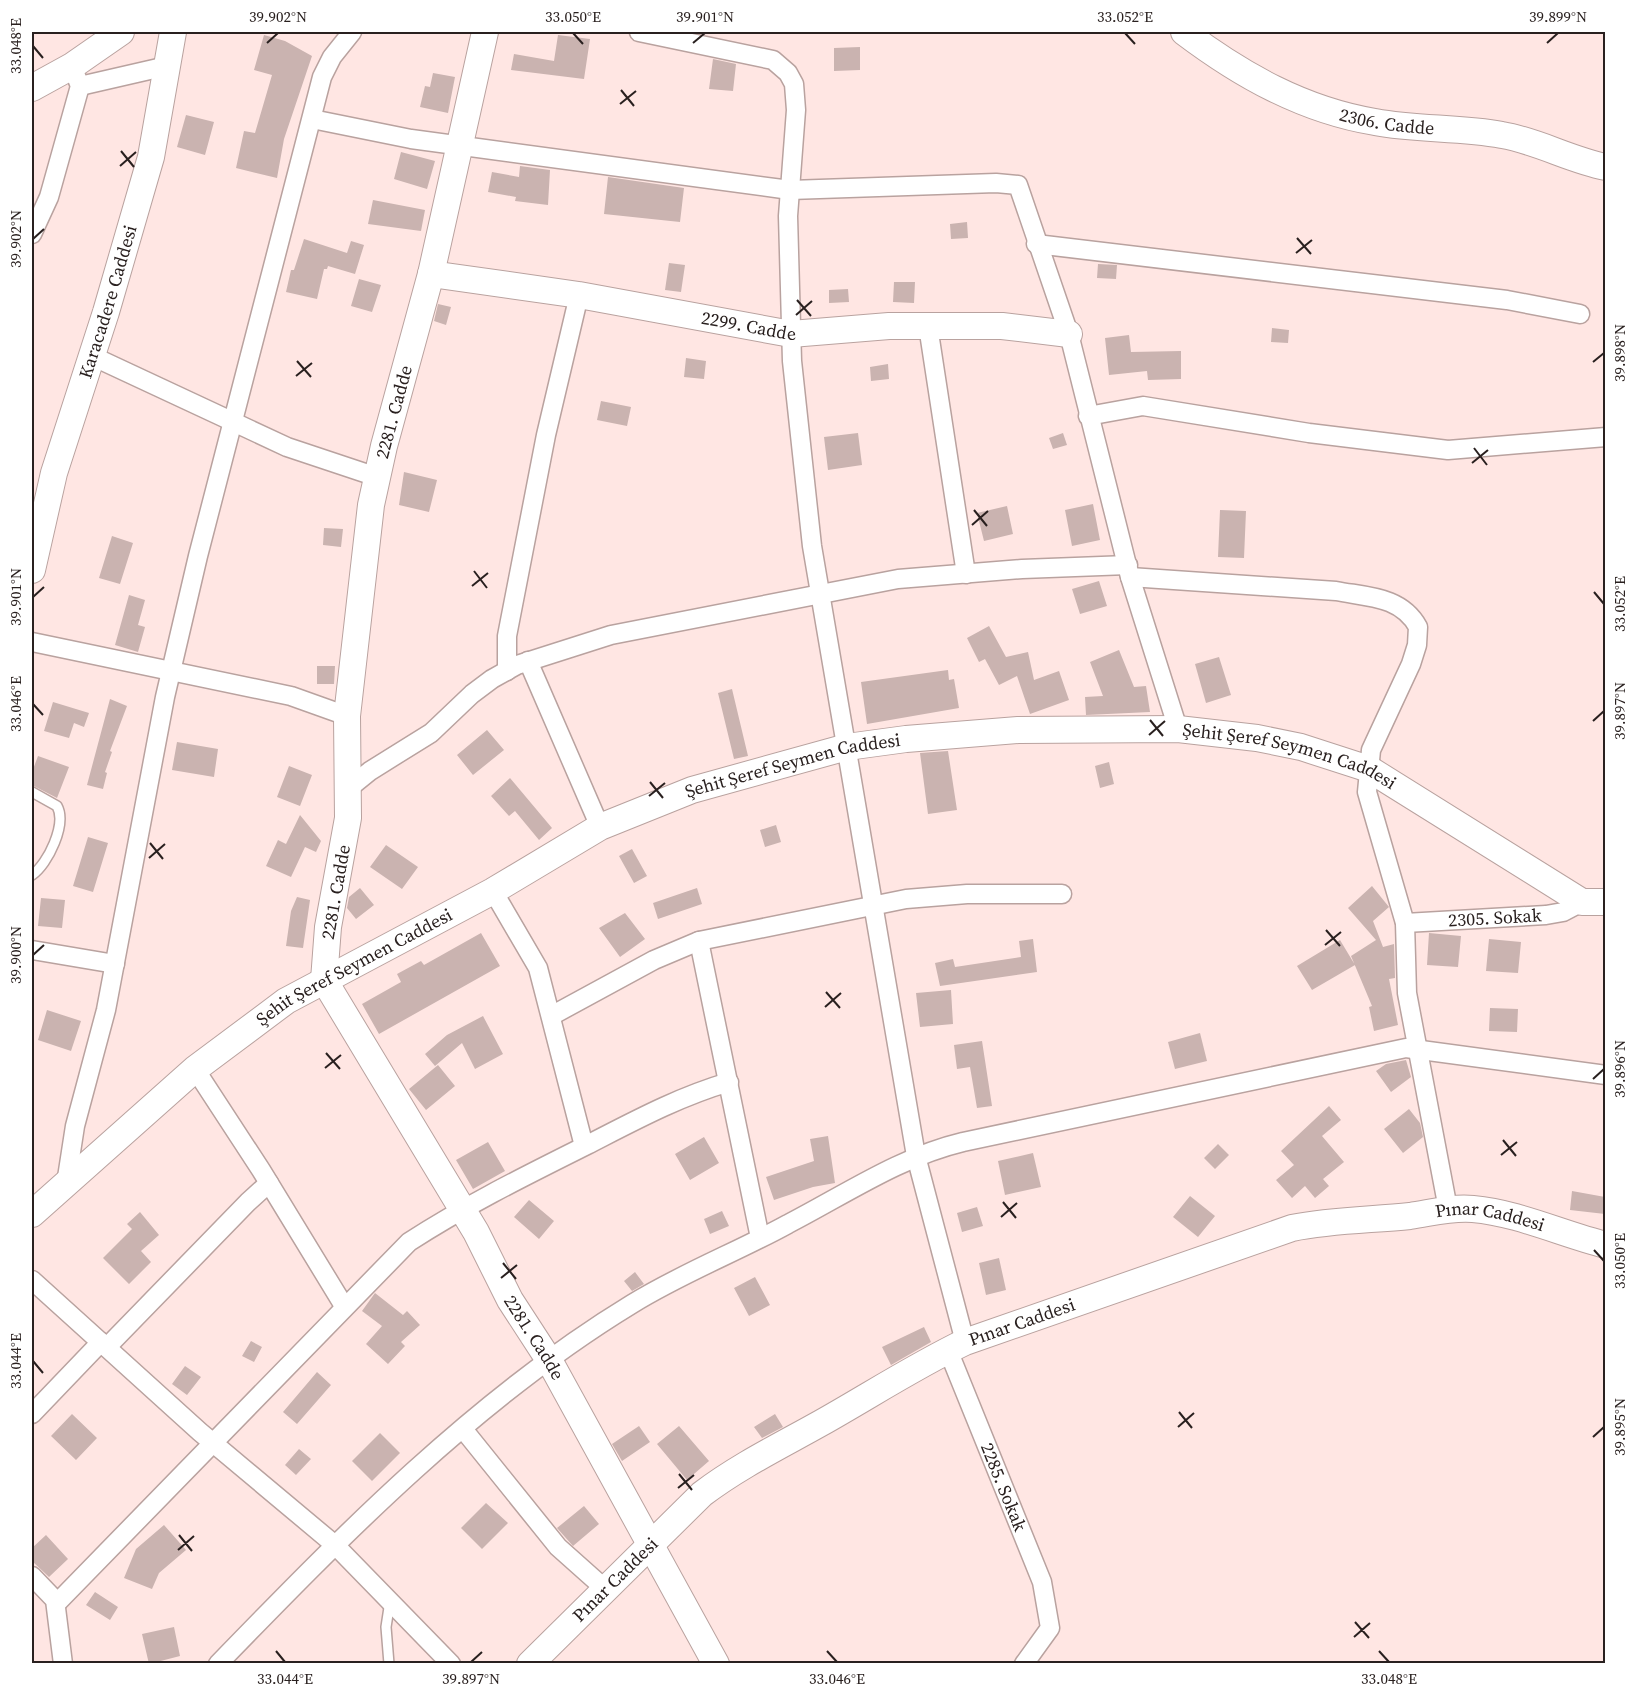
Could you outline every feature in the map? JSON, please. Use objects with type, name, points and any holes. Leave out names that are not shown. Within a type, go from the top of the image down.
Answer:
[{"type":"street","points":[[32,234],[49,197],[76,76],[121,32]]},
{"type":"street","name":"Karacadere Caddesi","points":[[32,570],[56,463],[92,356],[151,157],[173,32]]},
{"type":"street","points":[[66,1184],[75,1126],[106,1010],[171,670],[200,544],[322,77],[338,49],[352,32]]},
{"type":"street","name":"2281. Cadde","points":[[485,32],[431,274],[377,477],[365,546],[347,716],[348,818],[328,927],[324,980],[462,1210],[510,1300],[549,1360],[716,1664]]},
{"type":"street","name":"2285. Sokak","points":[[639,32],[773,60],[788,73],[794,84],[796,110],[790,190],[791,334],[796,406],[820,593],[916,1156],[957,1346],[1042,1582],[1050,1628],[1024,1664]]},
{"type":"street","name":"2306. Cadde","points":[[1184,32],[1239,72],[1292,97],[1339,114],[1376,123],[1503,135],[1605,168]]},
{"type":"street","points":[[32,88],[76,76],[166,66]]},
{"type":"street","points":[[312,119],[411,139],[790,190],[996,183],[1018,185],[1036,244],[1069,334],[1129,571],[1178,729]]},
{"type":"street","points":[[1036,244],[1496,298],[1580,314]]},
{"type":"street","name":"2299. Cadde","points":[[431,274],[579,295],[791,334],[850,328],[928,326],[1010,327],[1069,334]]},
{"type":"street","points":[[507,671],[507,636],[543,447],[579,295]]},
{"type":"street","points":[[928,326],[966,574]]},
{"type":"street","points":[[92,356],[287,447],[377,477]]},
{"type":"street","points":[[1088,416],[1143,406],[1309,433],[1448,450],[1605,437]]},
{"type":"street","points":[[349,788],[370,771],[431,733],[472,694],[507,671],[528,661],[610,635],[897,579],[966,574],[1129,571],[1336,591],[1390,601],[1399,605],[1418,627],[1417,645],[1371,750],[1367,792],[1405,923],[1407,993],[1448,1209]]},
{"type":"street","points":[[32,642],[291,696],[347,716]]},
{"type":"street","points":[[528,661],[600,827]]},
{"type":"street","name":"Şehit Şeref Seymen Caddesi","points":[[32,1214],[195,1069],[247,1028],[324,980],[493,891],[600,827],[692,790],[847,747],[906,739],[1006,731],[1178,729],[1257,738],[1301,747],[1369,769],[1594,902]]},
{"type":"street","points":[[493,891],[538,968],[584,1146]]},
{"type":"street","points":[[551,1016],[654,960],[699,941],[874,904],[967,894],[1062,894]]},
{"type":"street","points":[[1594,902],[1605,915]]},
{"type":"street","name":"2305. Sokak","points":[[1405,923],[1546,915],[1594,902]]},
{"type":"street","points":[[699,941],[760,1238]]},
{"type":"street","points":[[32,950],[115,964]]},
{"type":"street","points":[[218,1664],[373,1508],[549,1360],[631,1305],[697,1268],[760,1238],[916,1156],[963,1142],[1406,1048],[1605,1075]]},
{"type":"street","points":[[195,1069],[269,1183],[344,1306]]},
{"type":"street","points":[[56,1604],[214,1444],[344,1306],[409,1242],[462,1210],[584,1146],[685,1096],[729,1082]]},
{"type":"street","points":[[32,1414],[269,1183]]},
{"type":"street","name":"Pınar Caddesi","points":[[530,1664],[693,1501],[730,1473],[822,1423],[918,1364],[957,1346],[1292,1228],[1317,1223],[1423,1214],[1448,1209],[1494,1212],[1605,1245]]},
{"type":"street","points":[[32,1280],[214,1444],[335,1545],[451,1664]]},
{"type":"street","points":[[463,1430],[558,1547],[604,1588]]},
{"type":"street","points":[[32,1576],[48,1591],[56,1604],[63,1664]]},
{"type":"lane","points":[[32,792],[57,806],[61,818],[48,855],[40,868],[32,875]]},
{"type":"lane","points":[[389,1664],[386,1627],[390,1601]]},
{"type":"building","points":[[264,35],[285,41],[312,56],[284,139],[277,178],[236,168],[244,131],[255,133],[272,75],[254,70]]},
{"type":"building","points":[[558,35],[590,39],[584,79],[511,70],[514,54],[554,61]]},
{"type":"building","points":[[860,47],[860,70],[834,71],[834,48]]},
{"type":"building","points":[[713,59],[736,64],[733,91],[709,89]]},
{"type":"building","points":[[433,73],[455,77],[448,113],[420,107],[425,86],[430,87]]},
{"type":"building","points":[[186,115],[214,122],[205,155],[177,147]]},
{"type":"building","points":[[401,152],[435,161],[427,189],[394,179]]},
{"type":"building","points":[[520,166],[550,170],[548,205],[515,201],[516,197],[488,192],[492,172],[519,177]]},
{"type":"building","points":[[608,177],[684,188],[680,222],[604,214]]},
{"type":"building","points":[[373,200],[425,210],[421,231],[368,224]]},
{"type":"building","points":[[967,222],[968,238],[951,239],[950,224]]},
{"type":"building","points":[[304,239],[347,253],[351,241],[364,245],[355,274],[328,266],[324,269],[317,299],[286,292],[291,270],[294,270]]},
{"type":"building","points":[[669,263],[685,265],[681,292],[665,290]]},
{"type":"building","points":[[1098,264],[1117,265],[1116,279],[1097,278]]},
{"type":"building","points":[[359,279],[381,285],[372,312],[351,306]]},
{"type":"building","points":[[894,282],[915,282],[914,303],[893,302]]},
{"type":"building","points":[[848,289],[849,302],[829,303],[829,290]]},
{"type":"building","points":[[438,304],[451,307],[446,325],[434,321]]},
{"type":"building","points":[[1272,328],[1289,330],[1288,343],[1271,342]]},
{"type":"building","points":[[1129,335],[1131,352],[1181,351],[1181,379],[1148,380],[1147,371],[1109,375],[1105,338]]},
{"type":"building","points":[[686,358],[706,361],[704,379],[684,377]]},
{"type":"building","points":[[888,364],[889,379],[871,381],[870,367]]},
{"type":"building","points":[[601,401],[631,407],[627,426],[597,420]]},
{"type":"building","points":[[858,433],[862,465],[828,470],[824,437]]},
{"type":"building","points":[[1063,433],[1067,445],[1053,449],[1049,438]]},
{"type":"building","points":[[404,472],[437,480],[429,512],[399,505]]},
{"type":"building","points":[[1093,504],[1100,540],[1072,546],[1065,510]]},
{"type":"building","points":[[1007,506],[1013,534],[984,541],[977,513]]},
{"type":"building","points":[[1220,510],[1246,511],[1244,558],[1218,557]]},
{"type":"building","points":[[324,528],[343,529],[341,547],[323,545]]},
{"type":"building","points":[[112,536],[133,543],[120,584],[99,578]]},
{"type":"building","points":[[1099,581],[1107,606],[1080,614],[1072,589]]},
{"type":"building","points":[[129,595],[145,600],[138,625],[145,627],[138,652],[115,645]]},
{"type":"building","points":[[989,626],[1006,657],[1028,652],[1034,680],[1059,671],[1069,700],[1030,714],[1017,676],[999,685],[985,659],[979,662],[967,638]]},
{"type":"building","points":[[1119,650],[1134,687],[1146,686],[1150,712],[1086,715],[1085,697],[1103,696],[1090,662]]},
{"type":"building","points":[[1219,657],[1231,695],[1206,703],[1195,664]]},
{"type":"building","points":[[317,666],[335,666],[334,684],[317,684]]},
{"type":"building","points":[[948,670],[949,680],[954,679],[959,708],[867,724],[861,682]]},
{"type":"building","points":[[732,689],[748,756],[734,759],[718,693]]},
{"type":"building","points":[[110,699],[127,706],[110,751],[112,752],[105,772],[107,773],[103,789],[87,785]]},
{"type":"building","points":[[53,702],[89,713],[84,727],[74,723],[69,738],[44,731]]},
{"type":"building","points":[[487,730],[504,750],[473,775],[457,755]]},
{"type":"building","points":[[177,742],[218,749],[214,777],[172,770]]},
{"type":"building","points":[[948,751],[957,810],[928,814],[920,753]]},
{"type":"building","points":[[38,756],[69,767],[57,798],[32,785],[32,772]]},
{"type":"building","points":[[1109,762],[1114,784],[1100,788],[1095,766]]},
{"type":"building","points":[[289,766],[312,775],[300,806],[277,797]]},
{"type":"building","points":[[510,778],[552,828],[539,840],[515,811],[509,816],[491,796]]},
{"type":"building","points":[[300,815],[321,841],[316,852],[305,847],[291,877],[266,866],[278,840],[286,844]]},
{"type":"building","points":[[776,825],[781,842],[765,847],[760,830]]},
{"type":"building","points":[[88,837],[108,843],[93,892],[73,886]]},
{"type":"building","points":[[386,845],[418,867],[402,889],[370,867]]},
{"type":"building","points":[[632,849],[647,876],[634,883],[619,856]]},
{"type":"building","points":[[1372,886],[1389,907],[1373,921],[1383,947],[1394,944],[1395,978],[1389,979],[1398,1025],[1374,1031],[1369,1007],[1372,1006],[1351,956],[1376,940],[1348,908]]},
{"type":"building","points":[[360,888],[374,905],[356,919],[347,908],[349,897]]},
{"type":"building","points":[[697,888],[702,904],[658,919],[653,903]]},
{"type":"building","points":[[297,897],[310,900],[303,948],[286,946],[291,911]]},
{"type":"building","points":[[41,898],[65,900],[62,928],[38,926]]},
{"type":"building","points":[[625,913],[645,939],[620,957],[599,928]]},
{"type":"building","points":[[481,933],[500,966],[379,1034],[362,1004],[401,982],[397,974],[421,961],[424,965]]},
{"type":"building","points":[[1429,933],[1461,936],[1458,967],[1427,965]]},
{"type":"building","points":[[1033,939],[1037,972],[940,986],[935,963],[953,959],[955,967],[1021,957],[1019,941]]},
{"type":"building","points":[[1489,939],[1521,942],[1518,973],[1486,971]]},
{"type":"building","points":[[1340,940],[1355,965],[1312,990],[1297,966]]},
{"type":"building","points":[[951,990],[953,1024],[920,1027],[916,993]]},
{"type":"building","points":[[1490,1008],[1518,1009],[1517,1032],[1489,1031]]},
{"type":"building","points":[[47,1010],[81,1021],[71,1051],[38,1040]]},
{"type":"building","points":[[483,1016],[503,1054],[475,1069],[462,1043],[435,1066],[425,1054],[447,1035]]},
{"type":"building","points":[[1200,1033],[1207,1061],[1175,1069],[1168,1042]]},
{"type":"building","points":[[982,1041],[992,1106],[977,1108],[970,1067],[957,1069],[954,1045]]},
{"type":"building","points":[[1406,1060],[1411,1077],[1391,1092],[1376,1071],[1386,1064]]},
{"type":"building","points":[[438,1065],[455,1086],[426,1110],[409,1089]]},
{"type":"building","points":[[1329,1106],[1341,1120],[1322,1136],[1344,1162],[1323,1179],[1329,1186],[1315,1198],[1305,1186],[1292,1198],[1276,1180],[1294,1165],[1281,1151]]},
{"type":"building","points":[[1409,1109],[1420,1123],[1423,1137],[1403,1153],[1384,1129]]},
{"type":"building","points":[[828,1136],[835,1183],[813,1187],[774,1200],[766,1177],[814,1161],[810,1139]]},
{"type":"building","points":[[704,1137],[719,1163],[690,1180],[675,1154]]},
{"type":"building","points":[[488,1142],[505,1171],[473,1189],[456,1160]]},
{"type":"building","points":[[1218,1144],[1229,1155],[1215,1169],[1204,1158]]},
{"type":"building","points":[[1033,1153],[1041,1187],[1005,1195],[998,1161]]},
{"type":"building","points":[[1572,1191],[1605,1197],[1605,1214],[1570,1210]]},
{"type":"building","points":[[1190,1196],[1215,1216],[1198,1237],[1173,1217]]},
{"type":"building","points":[[529,1200],[554,1221],[539,1239],[514,1217]]},
{"type":"building","points":[[977,1207],[983,1226],[962,1232],[957,1213]]},
{"type":"building","points":[[722,1211],[729,1226],[710,1234],[704,1219]]},
{"type":"building","points":[[140,1212],[159,1235],[141,1251],[151,1262],[129,1284],[103,1258],[132,1229],[127,1224]]},
{"type":"building","points":[[999,1258],[1006,1290],[986,1295],[979,1263]]},
{"type":"building","points":[[635,1272],[644,1284],[632,1291],[624,1281]]},
{"type":"building","points":[[755,1277],[770,1305],[749,1316],[734,1288]]},
{"type":"building","points":[[375,1293],[403,1315],[407,1311],[420,1325],[401,1342],[405,1346],[388,1364],[366,1344],[382,1326],[362,1311]]},
{"type":"building","points":[[924,1327],[931,1342],[891,1365],[882,1347]]},
{"type":"building","points":[[251,1341],[262,1347],[254,1362],[242,1356]]},
{"type":"building","points":[[185,1366],[201,1377],[187,1395],[172,1384]]},
{"type":"building","points":[[317,1372],[331,1385],[297,1424],[283,1412]]},
{"type":"building","points":[[72,1414],[97,1438],[76,1460],[51,1436]]},
{"type":"building","points":[[775,1414],[783,1427],[762,1438],[754,1427]]},
{"type":"building","points":[[639,1426],[650,1442],[622,1461],[612,1444]]},
{"type":"building","points":[[679,1426],[709,1461],[687,1480],[657,1444]]},
{"type":"building","points":[[380,1433],[400,1453],[372,1481],[352,1461]]},
{"type":"building","points":[[299,1449],[311,1459],[296,1475],[285,1465]]},
{"type":"building","points":[[486,1503],[508,1523],[482,1549],[461,1528]]},
{"type":"building","points":[[584,1506],[599,1524],[573,1546],[557,1528]]},
{"type":"building","points":[[164,1525],[186,1550],[159,1573],[152,1589],[124,1578],[136,1549]]},
{"type":"building","points":[[46,1535],[68,1559],[49,1577],[32,1561],[32,1548]]},
{"type":"building","points":[[95,1592],[118,1607],[110,1620],[86,1605]]},
{"type":"building","points":[[174,1627],[180,1656],[149,1664],[142,1634]]}]
